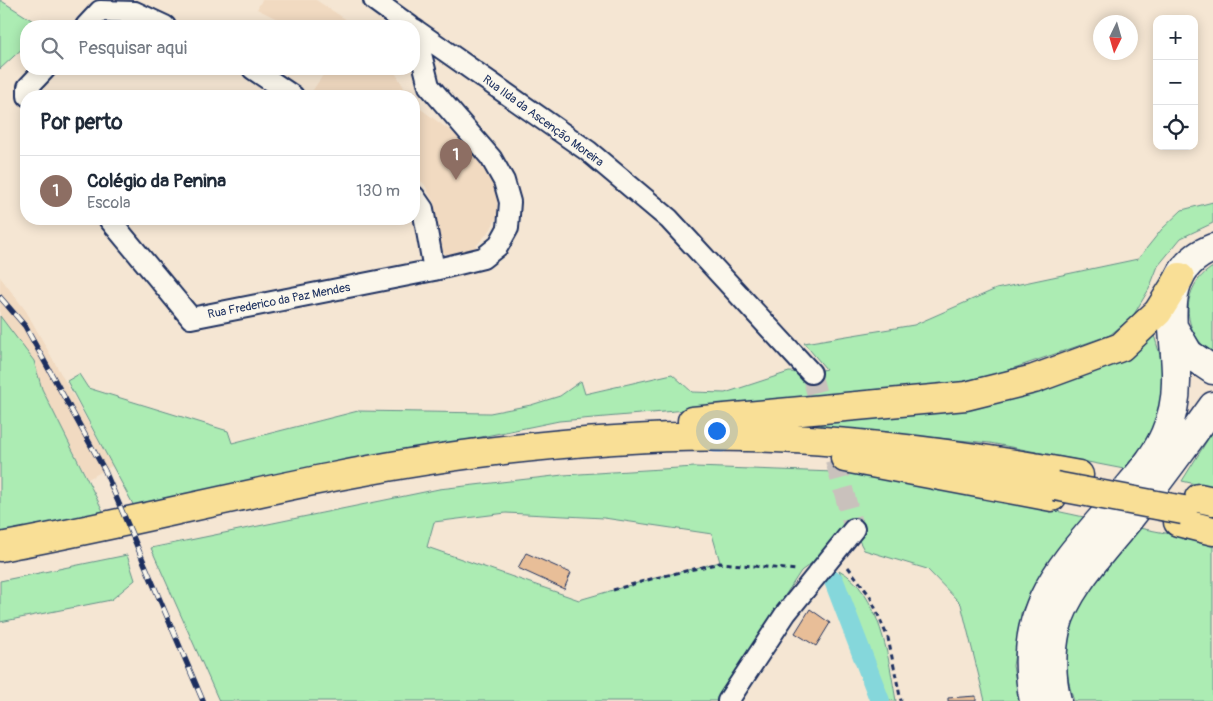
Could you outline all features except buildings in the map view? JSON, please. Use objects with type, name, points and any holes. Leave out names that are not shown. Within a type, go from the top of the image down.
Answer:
[{"type":"main road","points":[[372,470],[443,451],[531,435],[600,426],[694,421],[966,396],[1034,379],[1121,347],[1142,330],[1158,312],[1180,277],[1198,256],[1213,248]]},
{"type":"main road","points":[[1034,701],[1029,678],[1031,638],[1042,598],[1066,560],[1148,463],[1165,434],[1173,410],[1176,383],[1175,330],[1172,303],[1180,277]]},
{"type":"main road","points":[[1175,330],[1189,354],[1199,363],[1213,370]]},
{"type":"main road","points":[[1057,701],[1053,684],[1052,658],[1056,628],[1066,605],[1084,575],[1170,466],[1213,406]]},
{"type":"main road","points":[[0,546],[372,470],[477,453],[644,438],[744,437],[903,447],[981,457],[1079,476],[1197,510],[1213,531]]},
{"type":"main road","points":[[0,562],[428,476],[510,465],[584,458],[782,453],[842,457],[942,468],[1054,491],[1197,510]]},
{"type":"street","name":"Rua Ilda da Ascenção Moreira","points":[[374,0],[402,20]]},
{"type":"street","points":[[92,20],[100,11],[135,12],[152,20]]},
{"type":"street","name":"Rua Ilda da Ascenção Moreira","points":[[420,33],[588,151],[669,219],[811,373]]},
{"type":"street","name":"Rua Frederico da Paz Mendes","points":[[114,225],[191,318],[434,270],[483,258],[498,246],[508,228],[510,202],[504,181],[491,158],[429,86],[420,53]]},
{"type":"street","points":[[28,90],[28,87],[39,75]]},
{"type":"street","points":[[262,75],[285,90]]},
{"type":"street","points":[[420,205],[423,209],[434,270]]},
{"type":"street","points":[[728,701],[776,628],[811,581],[854,529]]},
{"type":"path","points":[[836,551],[870,596],[888,638],[901,701]]},
{"type":"path","points":[[613,590],[652,578],[720,563],[800,570],[811,581]]},
{"type":"shaded area","points":[[262,0],[316,0],[347,20],[279,20],[257,9]]},
{"type":"shaded area","points":[[323,75],[397,75],[405,90],[313,90]]},
{"type":"shaded area","points":[[420,108],[460,138],[490,174],[497,189],[497,216],[491,229],[471,252],[457,257],[441,251],[437,241],[434,203],[425,185],[420,180]]},
{"type":"shaded area","points":[[0,277],[26,311],[112,466],[88,479],[42,389],[34,361],[0,316]]},
{"type":"green space","points":[[0,0],[32,20],[20,20],[20,51],[0,69]]},
{"type":"green space","points":[[1213,202],[1213,223],[1181,238],[1158,266],[1149,289],[1133,316],[1110,335],[991,376],[918,390],[559,421],[135,508],[67,381],[79,374],[88,388],[228,431],[232,443],[358,411],[490,413],[531,405],[560,396],[581,381],[585,394],[672,374],[692,392],[725,393],[789,372],[811,373],[826,369],[804,343],[914,325],[996,289],[1138,259],[1162,229],[1182,210]]},
{"type":"green space","points":[[1213,267],[1213,353],[1194,334],[1188,310],[1194,286],[1202,275]]},
{"type":"green space","points":[[0,316],[34,361],[42,389],[104,513],[0,533]]},
{"type":"green space","points":[[1153,331],[1164,371],[1165,393],[1158,416],[1129,470],[990,443],[864,431],[709,427],[944,410]]},
{"type":"green space","points":[[1213,431],[1213,488],[1182,481]]},
{"type":"green space","points":[[695,467],[862,473],[935,485],[1084,517],[1045,566],[1021,613],[1013,666],[1020,701],[985,701],[961,604],[927,569],[864,550],[853,529],[838,531],[825,553],[801,571],[716,701],[219,701],[151,548],[439,489],[563,475]],"holes":[[[506,513],[604,518],[712,534],[720,562],[651,579],[579,600],[427,547],[434,522]]]},
{"type":"green space","points":[[1139,528],[1213,542],[1213,701],[1074,701],[1067,674],[1067,650],[1072,627],[1081,606],[1093,586]]},
{"type":"green space","points":[[127,555],[135,580],[111,600],[0,622],[0,581]]},
{"type":"green space","points":[[839,570],[853,580],[873,610],[886,647],[896,701],[887,701]]},
{"type":"waterway","points":[[834,581],[880,701]]},
{"type":"tunnel","points":[[811,373],[854,529]]},
{"type":"railway","points":[[0,297],[25,326],[105,471],[203,701]]},
{"type":"place","name":"Colégio da Penina","points":[[456,180]]}]
